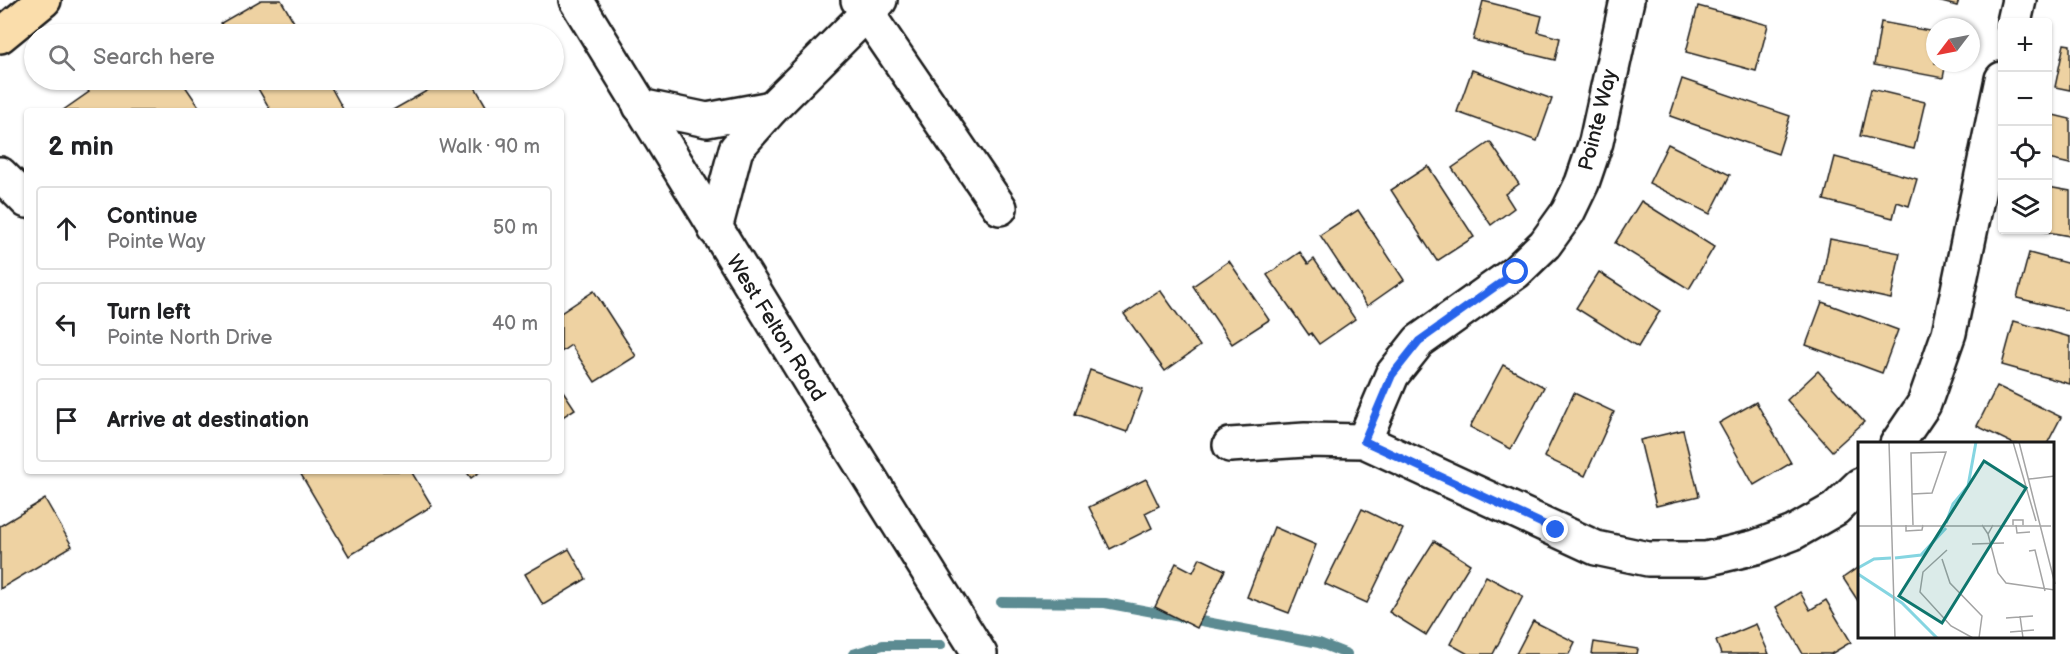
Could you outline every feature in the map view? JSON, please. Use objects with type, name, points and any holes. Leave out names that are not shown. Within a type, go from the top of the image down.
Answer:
[{"type":"main road","points":[[0,20],[18,0]]},
{"type":"main road","points":[[0,36],[44,0]]},
{"type":"street","name":"West Felton Road","points":[[576,0],[715,229],[980,654]]},
{"type":"street","name":"Pointe Way","points":[[1364,441],[1392,375],[1419,341],[1516,272],[1545,244],[1568,212],[1582,183],[1596,142],[1627,0]]},
{"type":"street","points":[[2015,18],[2019,0]]},
{"type":"street","points":[[715,229],[736,149],[868,5],[1000,208]]},
{"type":"street","points":[[1898,442],[1924,404],[1949,333],[1998,98]]},
{"type":"street","points":[[640,106],[706,120],[772,108]]},
{"type":"street","points":[[0,174],[24,198]]},
{"type":"street","points":[[1230,445],[1305,440],[1364,441],[1596,548],[1648,559],[1706,559],[1756,547],[1793,533],[1835,509],[1858,487]]},
{"type":"building","points":[[261,0],[281,0],[295,24],[222,24]]},
{"type":"building","points":[[1934,0],[1959,0],[1957,6]]},
{"type":"building","points":[[1483,1],[1542,16],[1538,32],[1560,38],[1555,60],[1473,40]]},
{"type":"building","points":[[1698,6],[1768,25],[1756,71],[1686,52]]},
{"type":"building","points":[[1881,22],[1926,30],[1926,72],[1944,72],[1943,78],[1874,65]]},
{"type":"building","points":[[2064,44],[2070,45],[2070,90],[2055,87]]},
{"type":"building","points":[[1472,70],[1552,99],[1537,141],[1457,112]]},
{"type":"building","points":[[1682,79],[1790,116],[1778,154],[1670,116]]},
{"type":"building","points":[[1871,89],[1925,102],[1914,149],[1860,136]]},
{"type":"building","points":[[88,90],[188,90],[200,108],[66,108],[89,92]]},
{"type":"building","points":[[259,90],[332,90],[342,108],[269,108]]},
{"type":"building","points":[[428,90],[477,90],[487,108],[396,108]]},
{"type":"building","points":[[2052,115],[2070,119],[2070,164],[2052,160]]},
{"type":"building","points":[[1490,142],[1519,184],[1505,194],[1514,208],[1491,225],[1452,168]]},
{"type":"building","points":[[1668,144],[1730,175],[1710,214],[1649,183]]},
{"type":"building","points":[[1835,157],[1917,179],[1909,206],[1897,202],[1893,218],[1824,200]]},
{"type":"building","points":[[1428,166],[1474,237],[1437,261],[1391,190]]},
{"type":"building","points":[[2052,188],[2070,191],[2070,236],[2052,233]]},
{"type":"building","points":[[1641,201],[1714,247],[1689,289],[1615,243]]},
{"type":"building","points":[[1358,210],[1404,280],[1367,306],[1320,235]]},
{"type":"building","points":[[1830,239],[1900,253],[1891,299],[1821,284]]},
{"type":"building","points":[[1300,252],[1308,264],[1314,259],[1355,319],[1319,344],[1311,333],[1309,335],[1267,275]]},
{"type":"building","points":[[2029,253],[2070,264],[2070,311],[2017,298]]},
{"type":"building","points":[[1229,261],[1269,320],[1232,344],[1193,286]]},
{"type":"building","points":[[1599,272],[1660,311],[1638,347],[1576,308]]},
{"type":"building","points":[[1160,290],[1200,346],[1165,371],[1124,314]]},
{"type":"building","points":[[594,291],[636,356],[595,382],[571,345],[564,350],[564,311]]},
{"type":"building","points":[[1822,302],[1898,330],[1882,373],[1806,345]]},
{"type":"building","points":[[2014,321],[2070,337],[2070,384],[2002,365]]},
{"type":"building","points":[[1503,365],[1544,387],[1511,449],[1470,427]]},
{"type":"building","points":[[1090,370],[1143,389],[1127,432],[1075,414]]},
{"type":"building","points":[[1818,371],[1864,422],[1832,451],[1787,400]]},
{"type":"building","points":[[1997,386],[2061,417],[2048,442],[2010,442],[1977,426]]},
{"type":"building","points":[[564,392],[575,409],[564,416]]},
{"type":"building","points":[[1574,393],[1614,412],[1585,476],[1544,457]]},
{"type":"building","points":[[1756,402],[1791,463],[1754,485],[1719,423]]},
{"type":"building","points":[[1683,430],[1699,496],[1656,506],[1640,440]]},
{"type":"building","points":[[301,474],[413,474],[432,506],[349,556]]},
{"type":"building","points":[[1146,479],[1159,506],[1145,513],[1152,528],[1110,549],[1089,507]]},
{"type":"building","points":[[45,499],[72,546],[0,589],[0,526]]},
{"type":"building","points":[[1362,509],[1403,529],[1367,603],[1325,584]]},
{"type":"building","points":[[1274,527],[1316,545],[1289,613],[1247,597]]},
{"type":"building","points":[[1434,541],[1470,564],[1426,635],[1389,612]]},
{"type":"building","points":[[569,549],[586,579],[543,605],[525,574]]},
{"type":"building","points":[[1200,558],[1225,570],[1197,628],[1155,607],[1176,563],[1193,572]]},
{"type":"building","points":[[1858,567],[1858,601],[1843,578]]},
{"type":"building","points":[[1486,576],[1523,596],[1493,654],[1468,654],[1450,644]]},
{"type":"building","points":[[1800,592],[1810,610],[1826,600],[1851,642],[1831,654],[1803,654],[1776,607]]},
{"type":"building","points":[[1533,621],[1575,642],[1569,654],[1516,654]]},
{"type":"building","points":[[1756,624],[1769,654],[1721,654],[1716,641]]},
{"type":"building","points":[[1594,642],[1638,649],[1637,654],[1592,654]]},
{"type":"waterway","points":[[1001,602],[1105,603],[1319,643],[1347,654]]},
{"type":"waterway","points":[[853,654],[883,645],[941,645]]},
{"type":"route","points":[[1516,272],[1419,341],[1392,375],[1364,441],[1556,530]]}]
